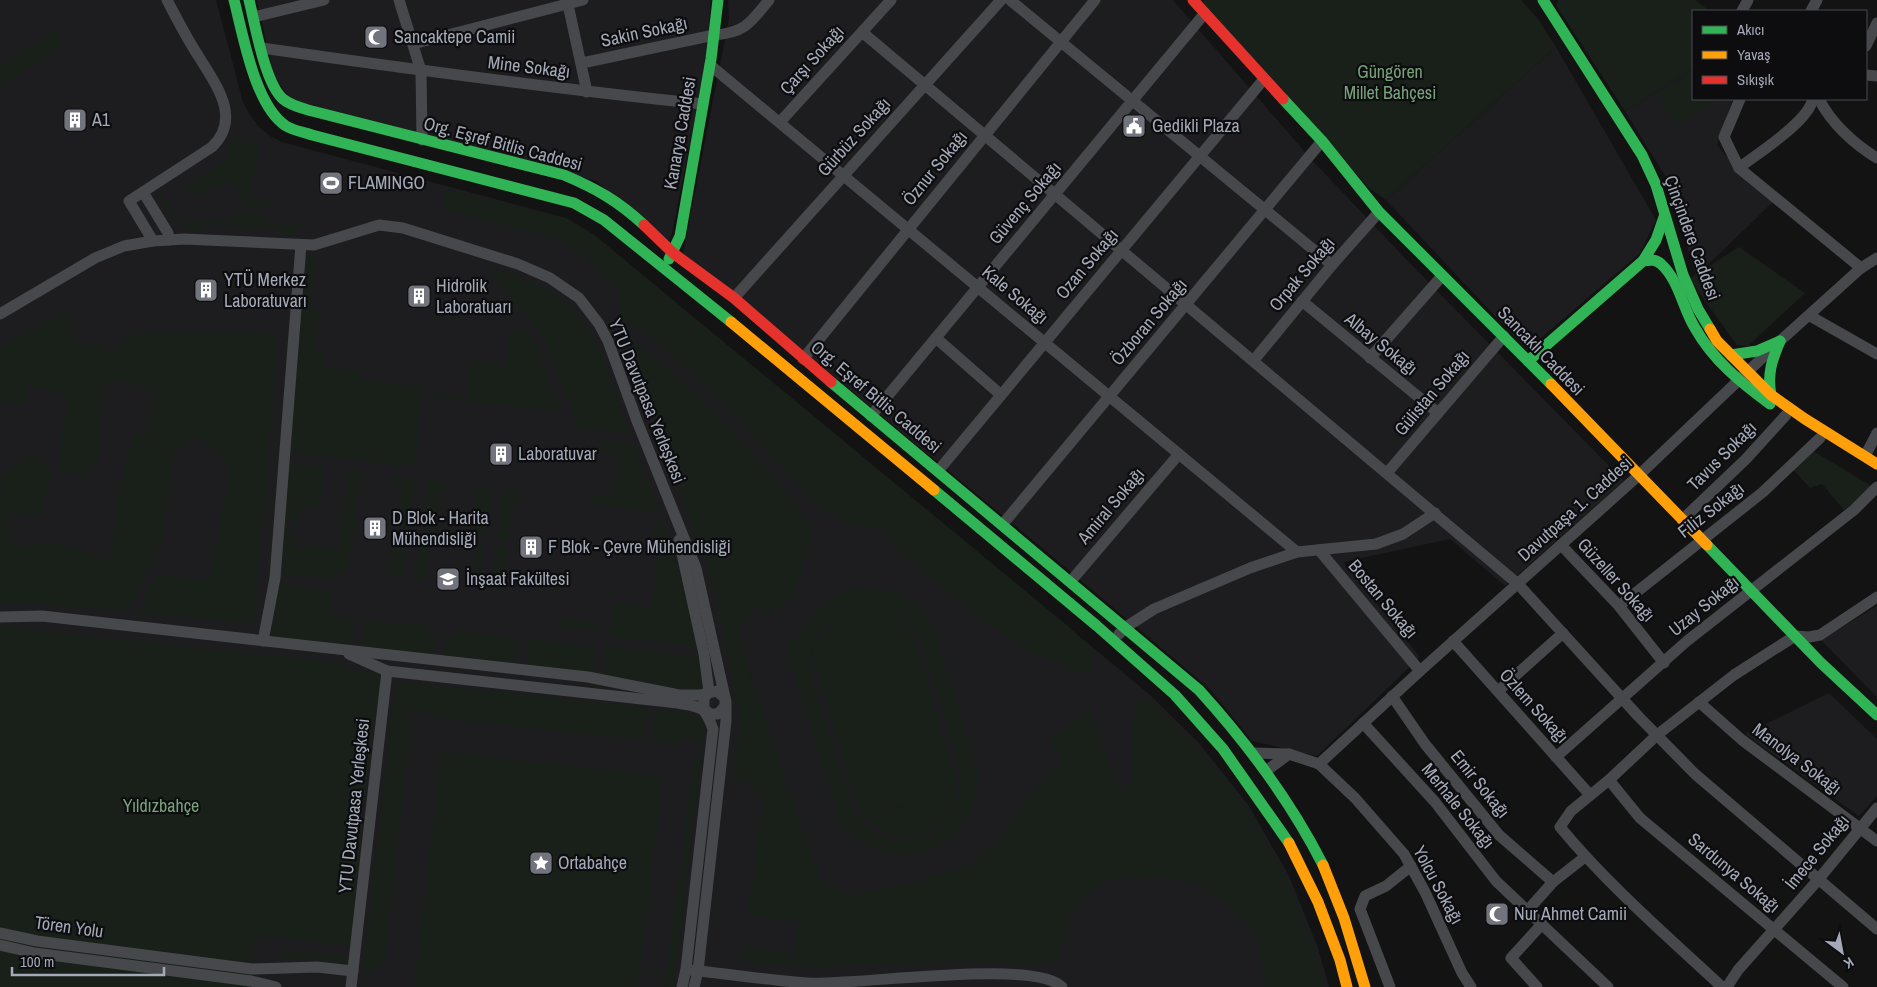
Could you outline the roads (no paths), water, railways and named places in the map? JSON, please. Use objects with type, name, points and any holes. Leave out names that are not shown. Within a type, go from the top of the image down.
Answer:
[{"type":"street","points":[[153,241],[129,201],[212,147],[225,127],[225,110],[215,83],[198,57],[167,0]]},
{"type":"street","name":"Org. Eşref Bitlis Caddesi","points":[[234,0],[260,91],[270,112],[286,126],[312,135],[547,195],[574,203],[604,220],[791,370],[1113,640],[1175,695],[1223,749],[1262,803],[1292,848],[1318,902],[1340,960],[1347,987]]},
{"type":"street","name":"Org. Eşref Bitlis Caddesi","points":[[249,0],[271,80],[279,96],[293,105],[312,112],[564,175],[592,187],[617,202],[673,253],[734,298],[803,359],[1071,581],[1199,690],[1225,717],[1254,753],[1286,800],[1318,855],[1336,896],[1365,987]]},
{"type":"street","points":[[254,17],[324,0]]},
{"type":"street","points":[[399,0],[421,71],[422,140]]},
{"type":"street","points":[[413,44],[568,2],[583,0]]},
{"type":"street","name":"Kanarya Caddesi","points":[[663,269],[673,253],[680,236],[710,65],[718,0]]},
{"type":"street","name":"Sakin Sokağı","points":[[582,63],[714,35],[730,34],[751,22],[769,0]]},
{"type":"street","name":"Çarşı Sokağı","points":[[780,122],[890,0]]},
{"type":"street","name":"Gürbüz Sokağı","points":[[734,298],[1001,0]]},
{"type":"street","points":[[1010,0],[1332,265]]},
{"type":"street","name":"Öznur Sokağı","points":[[803,359],[1095,0]]},
{"type":"street","name":"Sancaklı Caddesi","points":[[1193,0],[1322,141],[1378,212],[1504,336],[1795,636],[1877,715]]},
{"type":"street","name":"Çinçindere Caddesi","points":[[1543,0],[1642,155],[1656,185],[1683,275],[1698,309],[1717,341],[1771,395],[1805,419],[1877,464]]},
{"type":"street","points":[[568,2],[587,92]]},
{"type":"street","name":"Güvenç Sokağı","points":[[871,416],[1205,13]]},
{"type":"street","points":[[1867,44],[1877,23]]},
{"type":"street","points":[[862,32],[1187,303],[1518,584],[1621,698],[1695,774],[1877,929]]},
{"type":"street","name":"Mine Sokağı","points":[[262,48],[421,71],[587,92],[703,104]]},
{"type":"street","name":"Kale Sokağı","points":[[710,65],[1297,552]]},
{"type":"street","name":"Ozan Sokağı","points":[[938,471],[1264,79]]},
{"type":"street","points":[[1740,100],[1724,137],[1739,168],[1861,268]]},
{"type":"street","points":[[1739,168],[1792,127],[1811,107],[1813,100]]},
{"type":"street","points":[[1819,100],[1824,110],[1841,129],[1877,158]]},
{"type":"street","name":"Özboran Sokağı","points":[[1002,525],[1322,141]]},
{"type":"street","points":[[143,192],[168,232],[170,240]]},
{"type":"street","name":"Orpak Sokağı","points":[[1254,360],[1378,212]]},
{"type":"street","points":[[1528,361],[1643,261],[1654,248],[1661,231],[1664,215]]},
{"type":"street","name":"YTU Davutpasa Yerleşkesi","points":[[0,314],[110,251],[124,246],[170,240],[319,244],[368,228],[391,226],[518,264],[550,278],[579,298],[590,310],[608,341],[674,518],[696,568],[726,702],[726,721],[698,970],[694,987]]},
{"type":"street","points":[[263,641],[275,578],[301,245]]},
{"type":"street","name":"Davutpaşa 1. Caddesi","points":[[1319,764],[1392,696],[1638,476],[1780,341],[1810,316],[1861,268],[1877,258]]},
{"type":"street","name":"Çinçindere Caddesi","points":[[1643,261],[1652,259],[1661,263],[1668,272],[1687,316],[1705,345],[1752,392],[1877,474]]},
{"type":"street","points":[[1370,358],[1442,276]]},
{"type":"street","name":"Albay Sokağı","points":[[1302,301],[1438,413]]},
{"type":"street","points":[[1810,316],[1877,354]]},
{"type":"street","name":"Gülistan Sokağı","points":[[1387,473],[1504,336]]},
{"type":"street","points":[[936,338],[1001,395]]},
{"type":"street","points":[[1732,355],[1749,354],[1780,341]]},
{"type":"street","points":[[1771,395],[1767,377],[1770,364],[1780,341]]},
{"type":"street","name":"Tavus Sokağı","points":[[1682,520],[1746,459],[1786,415]]},
{"type":"street","points":[[1865,456],[1877,432]]},
{"type":"street","name":"Filiz Sokağı","points":[[1619,606],[1763,492],[1820,438]]},
{"type":"street","name":"Amiral Sokağı","points":[[1071,581],[1179,454]]},
{"type":"street","name":"Uzay Sokağı","points":[[1556,756],[1687,641],[1854,510],[1877,487]]},
{"type":"street","points":[[1113,640],[1126,627],[1154,609],[1250,568],[1297,552],[1376,544],[1403,534],[1435,513]]},
{"type":"street","name":"YTU Davutpasa Yerleşkesi","points":[[674,518],[704,654],[709,692],[702,701],[702,705],[707,712],[713,729],[686,969],[682,987]]},
{"type":"street","name":"Güzeller Sokağı","points":[[1561,545],[1619,606],[1664,663]]},
{"type":"street","name":"Bostan Sokağı","points":[[1320,550],[1420,671]]},
{"type":"street","points":[[1722,987],[1614,886],[1585,857],[1560,827],[1571,811],[1609,780],[1657,735],[1734,675],[1795,636],[1809,637],[1820,635],[1877,597]]},
{"type":"street","points":[[0,617],[42,616],[263,641],[340,649],[588,677],[679,695],[700,695],[709,692],[720,693],[726,702],[724,709],[718,714],[678,703],[387,671],[340,649]]},
{"type":"street","points":[[1498,692],[1563,633]]},
{"type":"street","points":[[1810,651],[1820,635]]},
{"type":"street","name":"Özlem Sokağı","points":[[1453,641],[1590,794]]},
{"type":"street","name":"YTU Davutpasa Yerleşkesi","points":[[351,987],[387,671]]},
{"type":"street","name":"Emir Sokağı","points":[[1392,696],[1425,744],[1499,835],[1553,882]]},
{"type":"street","name":"Manolya Sokağı","points":[[1699,702],[1742,740],[1877,841]]},
{"type":"street","name":"Merhale Sokağı","points":[[1363,723],[1435,802],[1496,881],[1608,987]]},
{"type":"street","points":[[1254,753],[1289,754],[1319,764]]},
{"type":"street","points":[[1266,771],[1289,754]]},
{"type":"street","name":"Yolcu Sokağı","points":[[1319,764],[1355,798],[1404,854],[1425,892],[1462,973],[1471,987]]},
{"type":"street","name":"Sardunya Sokağı","points":[[1609,780],[1640,818],[1843,987]]},
{"type":"street","name":"İmece Sokağı","points":[[1727,987],[1738,970],[1776,930],[1877,808]]},
{"type":"street","points":[[1528,910],[1553,882],[1585,857]]},
{"type":"street","points":[[1390,987],[1360,908],[1365,896],[1386,886],[1411,866]]},
{"type":"street","points":[[1537,987],[1511,958],[1542,924]]},
{"type":"street","name":"Tören Yolu","points":[[0,933],[37,941],[252,968],[317,967],[353,971]]},
{"type":"street","name":"Tören Yolu","points":[[0,945],[35,953],[250,981],[276,987]]},
{"type":"street","points":[[686,969],[808,983],[851,984],[896,978],[1003,972],[1050,980],[1062,987]]},
{"type":"street","points":[[878,987],[886,981],[896,978]]},
{"type":"street","points":[[808,983],[820,987]]},
{"type":"place","name":"Sancaktepe Camii","points":[[376,37]]},
{"type":"place","name":"A1","points":[[75,120]]},
{"type":"place","name":"Gedikli Plaza","points":[[1134,126]]},
{"type":"place","name":"FLAMINGO","points":[[331,183]]},
{"type":"place","name":"YTÜ Merkez Laboratuvarı","points":[[206,290]]},
{"type":"place","name":"Hidrolik Laboratuarı","points":[[419,296]]},
{"type":"place","name":"Laboratuvar","points":[[501,454]]},
{"type":"place","name":"D Blok - Harita Mühendisliği","points":[[375,528]]},
{"type":"place","name":"F Blok - Çevre Mühendisliği","points":[[531,547]]},
{"type":"place","name":"İnşaat Fakültesi","points":[[448,579]]},
{"type":"place","name":"Ortabahçe","points":[[541,863]]},
{"type":"place","name":"Nur Ahmet Camii","points":[[1497,914]]},
{"type":"park label","name":"Güngören Millet Bahçesi","points":[[1390,82]]},
{"type":"park label","name":"Yıldızbahçe","points":[[161,806]]}]
